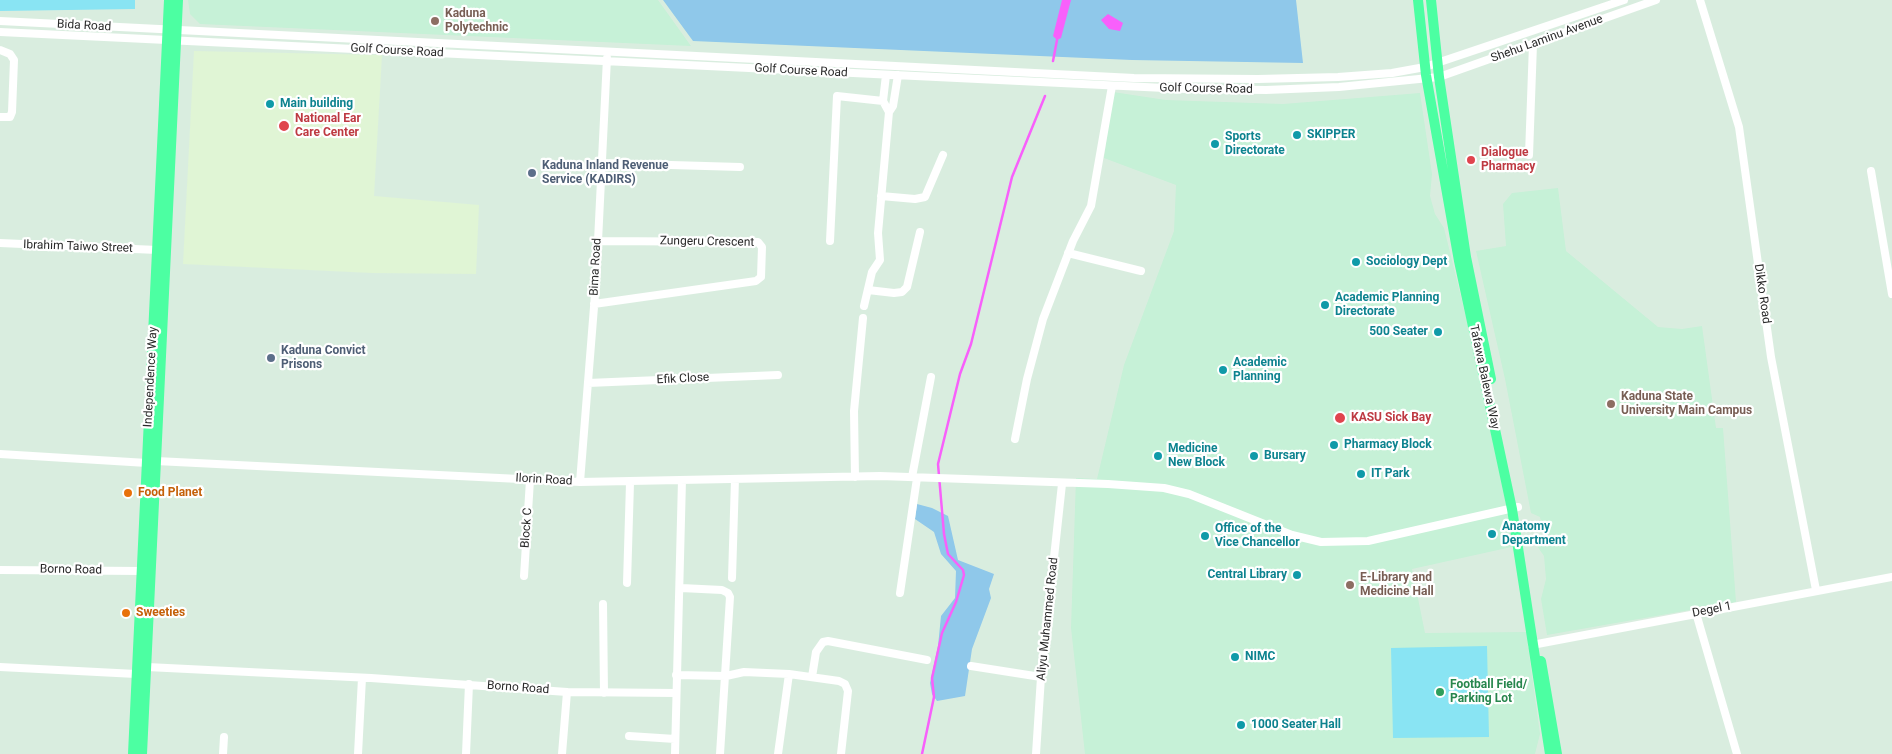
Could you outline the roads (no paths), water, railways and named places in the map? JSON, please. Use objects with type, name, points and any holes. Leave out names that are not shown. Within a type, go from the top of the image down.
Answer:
[{"type":"main road","name":"Independence Way","points":[[133,754],[142,571],[151,462],[172,35],[169,0]]},
{"type":"main road","name":"Independence Way","points":[[142,754],[147,667],[157,250],[172,35],[178,0]]},
{"type":"main road","name":"Tafawa Balewa Way","points":[[1418,0],[1425,67],[1458,261],[1515,508]]},
{"type":"main road","name":"Tafawa Balewa Way","points":[[1431,0],[1439,77],[1466,257],[1515,508],[1550,754]]},
{"type":"main road","name":"Tafawa Balewa Way","points":[[1535,645],[1557,754]]},
{"type":"street","name":"Shehu Laminu Avenue","points":[[1425,67],[1624,0]]},
{"type":"street","name":"Shehu Laminu Avenue","points":[[1427,80],[1656,0]]},
{"type":"street","name":"Dikko Road","points":[[1700,0],[1739,127],[1770,357],[1816,590]]},
{"type":"street","name":"Bida Road","points":[[0,21],[172,35]]},
{"type":"street","name":"Bida Road","points":[[0,32],[172,35]]},
{"type":"street","name":"Golf Course Road","points":[[172,35],[607,52],[1186,80],[1338,77],[1392,73],[1425,67]]},
{"type":"street","name":"Golf Course Road","points":[[172,35],[607,62],[1186,89],[1321,88],[1427,80]]},
{"type":"street","points":[[1528,155],[1533,44]]},
{"type":"street","points":[[0,50],[10,54],[14,60],[12,112],[6,118],[0,117]]},
{"type":"street","name":"Bima Road","points":[[580,482],[594,304],[607,52]]},
{"type":"street","points":[[864,306],[872,272],[880,260],[878,234],[888,112],[883,101],[886,75]]},
{"type":"street","points":[[888,112],[893,106],[898,75]]},
{"type":"street","points":[[1186,80],[1186,89]]},
{"type":"street","points":[[1015,439],[1025,387],[1043,319],[1068,253],[1091,206],[1112,86]]},
{"type":"street","points":[[830,241],[832,153],[837,96],[883,101]]},
{"type":"street","points":[[881,196],[915,199],[925,197],[943,155]]},
{"type":"street","points":[[602,163],[740,167]]},
{"type":"street","points":[[1871,171],[1892,294]]},
{"type":"street","points":[[868,290],[894,293],[902,292],[907,287],[920,232]]},
{"type":"street","name":"Zungeru Crescent","points":[[594,304],[756,281],[761,277],[762,246],[758,242],[598,240]]},
{"type":"street","name":"Ibrahim Taiwo Street","points":[[0,244],[157,250]]},
{"type":"street","points":[[1068,253],[1141,271]]},
{"type":"street","points":[[855,477],[854,411],[863,318]]},
{"type":"street","name":"Efik Close","points":[[588,383],[778,375]]},
{"type":"street","points":[[900,593],[914,477],[931,377]]},
{"type":"street","name":"Ilorin Road","points":[[0,454],[580,482],[630,483],[682,480],[914,477],[1062,484],[1108,484],[1164,488],[1189,494],[1292,535],[1321,542],[1368,542],[1515,508]]},
{"type":"street","points":[[732,578],[735,479]]},
{"type":"street","name":"Block C","points":[[524,576],[530,480]]},
{"type":"street","points":[[675,754],[676,675],[681,588],[682,480]]},
{"type":"street","points":[[627,584],[630,483]]},
{"type":"street","name":"Aliyu Muhammed Road","points":[[1036,754],[1040,677],[1062,484]]},
{"type":"street","name":"Borno Road","points":[[0,570],[142,571]]},
{"type":"street","name":"Degel 1","points":[[1535,645],[1892,577]]},
{"type":"street","points":[[681,588],[722,590],[728,593],[730,597],[720,754]]},
{"type":"street","points":[[603,604],[604,693]]},
{"type":"street","points":[[1696,613],[1737,754]]},
{"type":"street","points":[[812,677],[816,652],[823,642],[927,660]]},
{"type":"street","points":[[971,666],[1040,677]]},
{"type":"street","points":[[0,667],[136,674]]},
{"type":"street","name":"Borno Road","points":[[147,667],[469,684],[567,692],[676,693]]},
{"type":"street","points":[[676,675],[726,676],[744,672],[789,674],[839,681],[845,684],[848,691],[841,754]]},
{"type":"street","points":[[778,754],[789,674]]},
{"type":"street","points":[[358,754],[362,678]]},
{"type":"street","points":[[466,754],[469,684]]},
{"type":"street","points":[[562,754],[567,692]]},
{"type":"street","points":[[629,736],[675,739]]},
{"type":"street","points":[[223,754],[224,737]]},
{"type":"waterway","points":[[1053,61],[1057,40]]},
{"type":"waterway","points":[[922,754],[934,697],[932,678],[942,633],[956,602],[964,575],[963,570],[948,554],[944,534],[938,464],[960,374],[971,344],[1012,177],[1045,96]]},
{"type":"place","name":"Kaduna Polytechnic","points":[[435,21]]},
{"type":"place","name":"Main building","points":[[270,104]]},
{"type":"place","name":"National Ear Care Center","points":[[284,126]]},
{"type":"place","name":"SKIPPER","points":[[1297,135]]},
{"type":"place","name":"Sports Directorate","points":[[1215,144]]},
{"type":"place","name":"Dialogue Pharmacy","points":[[1471,160]]},
{"type":"place","name":"Kaduna Inland Revenue Service (KADIRS)","points":[[532,173]]},
{"type":"place","name":"Sociology Dept","points":[[1356,262]]},
{"type":"place","name":"Academic Planning Directorate","points":[[1325,305]]},
{"type":"place","name":"500 Seater","points":[[1438,332]]},
{"type":"place","name":"Kaduna Convict Prisons","points":[[271,358]]},
{"type":"place","name":"Academic Planning","points":[[1223,370]]},
{"type":"place","name":"Kaduna State University Main Campus","points":[[1611,404]]},
{"type":"place","name":"KASU Sick Bay","points":[[1340,418]]},
{"type":"place","name":"Pharmacy Block","points":[[1334,445]]},
{"type":"place","name":"Medicine New Block","points":[[1158,456]]},
{"type":"place","name":"Bursary","points":[[1254,456]]},
{"type":"place","name":"IT Park","points":[[1361,474]]},
{"type":"place","name":"Food Planet","points":[[128,493]]},
{"type":"place","name":"Anatomy Department","points":[[1492,534]]},
{"type":"place","name":"Office of the Vice Chancellor","points":[[1205,536]]},
{"type":"place","name":"Central Library","points":[[1297,575]]},
{"type":"place","name":"E-Library and Medicine Hall","points":[[1350,585]]},
{"type":"place","name":"Sweeties","points":[[126,613]]},
{"type":"place","name":"NIMC","points":[[1235,657]]},
{"type":"place","name":"Football Field/ Parking Lot","points":[[1440,692]]},
{"type":"place","name":"1000 Seater Hall","points":[[1241,725]]}]
